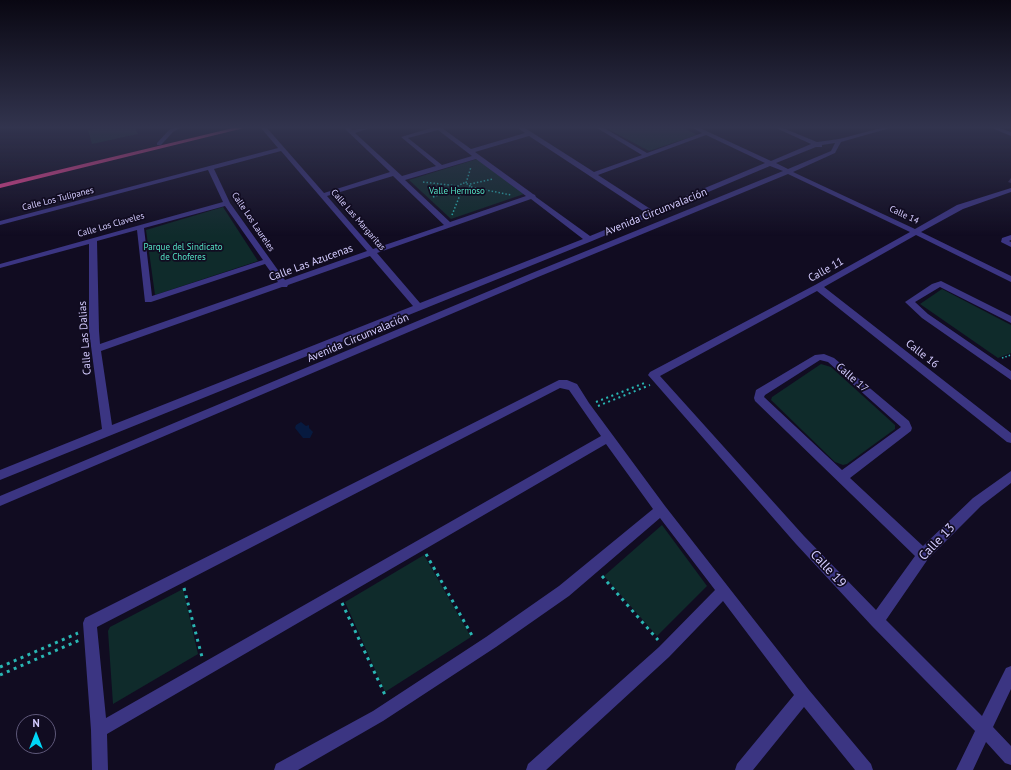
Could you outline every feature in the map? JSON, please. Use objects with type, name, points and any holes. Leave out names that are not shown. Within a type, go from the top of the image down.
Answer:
[{"type":"highway","points":[[0,181],[73,164]]},
{"type":"highway","points":[[0,186],[92,164]]},
{"type":"street","name":"Calle Los Tulipanes","points":[[0,223],[229,164]]},
{"type":"street","name":"Calle Las Margaritas","points":[[296,164],[419,307]]},
{"type":"street","points":[[385,164],[400,179],[450,222]]},
{"type":"street","points":[[437,164],[441,167]]},
{"type":"street","points":[[400,179],[451,164]]},
{"type":"street","points":[[489,164],[589,239]]},
{"type":"street","points":[[576,164],[652,213]]},
{"type":"street","points":[[593,175],[625,164]]},
{"type":"street","name":"Avenida Circunvalación","points":[[0,475],[589,239],[768,164]]},
{"type":"street","name":"Calle 14","points":[[772,164],[1011,279]]},
{"type":"street","name":"Avenida Circunvalación","points":[[0,501],[535,275],[806,164]]},
{"type":"street","name":"Calle Los Laureles","points":[[211,169],[227,203],[284,285]]},
{"type":"street","points":[[323,195],[395,173]]},
{"type":"street","name":"Calle 11","points":[[656,378],[963,206],[1011,190]]},
{"type":"street","name":"Calle Las Azucenas","points":[[96,349],[284,285],[372,253],[450,222],[533,196]]},
{"type":"street","name":"Calle Los Claveles","points":[[0,266],[227,203]]},
{"type":"street","points":[[140,227],[148,300],[267,261]]},
{"type":"street","points":[[1011,237],[1005,240],[1005,242],[1011,245]]},
{"type":"street","name":"Calle Las Dalias","points":[[93,241],[94,331],[108,432]]},
{"type":"street","points":[[578,243],[590,252]]},
{"type":"street","points":[[525,264],[535,275]]},
{"type":"street","points":[[1011,320],[941,284],[909,302],[925,316],[1011,376]]},
{"type":"street","name":"Calle 16","points":[[818,287],[1011,439]]},
{"type":"street","name":"Calle 17","points":[[842,477],[907,428],[905,424],[831,360],[824,357],[818,357],[760,393],[759,398],[923,555]]},
{"type":"street","name":"Calle 19","points":[[656,378],[800,540],[877,621],[1011,757]]},
{"type":"street","points":[[100,770],[99,730],[90,624],[560,384],[567,384],[573,387],[661,510],[804,695],[865,770]]},
{"type":"street","points":[[99,730],[609,437]]},
{"type":"street","name":"Calle 13","points":[[877,621],[923,555],[977,502],[1011,476]]},
{"type":"street","points":[[282,770],[391,707],[480,649],[564,590],[661,510]]},
{"type":"street","points":[[534,770],[597,715],[666,650],[724,591]]},
{"type":"street","points":[[964,770],[1011,673]]},
{"type":"street","points":[[743,770],[804,695]]},
{"type":"path","points":[[430,199],[466,183],[472,164]]},
{"type":"path","points":[[450,222],[462,190],[494,179]]},
{"type":"path","points":[[418,181],[458,187],[462,190]]},
{"type":"path","points":[[466,183],[470,186],[517,196]]},
{"type":"path","points":[[587,408],[656,378]]},
{"type":"path","points":[[587,408],[656,378]]},
{"type":"path","points":[[421,545],[480,649]]},
{"type":"path","points":[[593,566],[666,650]]},
{"type":"path","points":[[181,577],[205,669]]},
{"type":"path","points":[[338,593],[391,707]]},
{"type":"path","points":[[0,667],[91,631]]},
{"type":"path","points":[[0,675],[91,631]]},
{"type":"green space","name":"Valle Hermoso","points":[[461,164],[484,164],[524,194],[451,219],[409,180]]},
{"type":"green space","name":"Parque del Sindicato de Choferes","points":[[223,207],[258,261],[155,295],[146,230]]},
{"type":"green space","points":[[942,289],[1011,325],[1011,353],[998,358],[920,304]]},
{"type":"green space","points":[[821,364],[831,367],[895,425],[895,429],[847,464],[843,465],[835,462],[771,400],[772,397]]},
{"type":"green space","points":[[662,525],[707,586],[657,636],[604,576]]},
{"type":"green space","points":[[424,555],[471,637],[385,692],[345,602]]},
{"type":"green space","points":[[183,589],[198,654],[113,704],[108,631],[110,627]]},
{"type":"water","points":[[301,422],[306,426],[309,425],[309,428],[313,432],[310,438],[303,438],[295,428],[296,425]]}]
